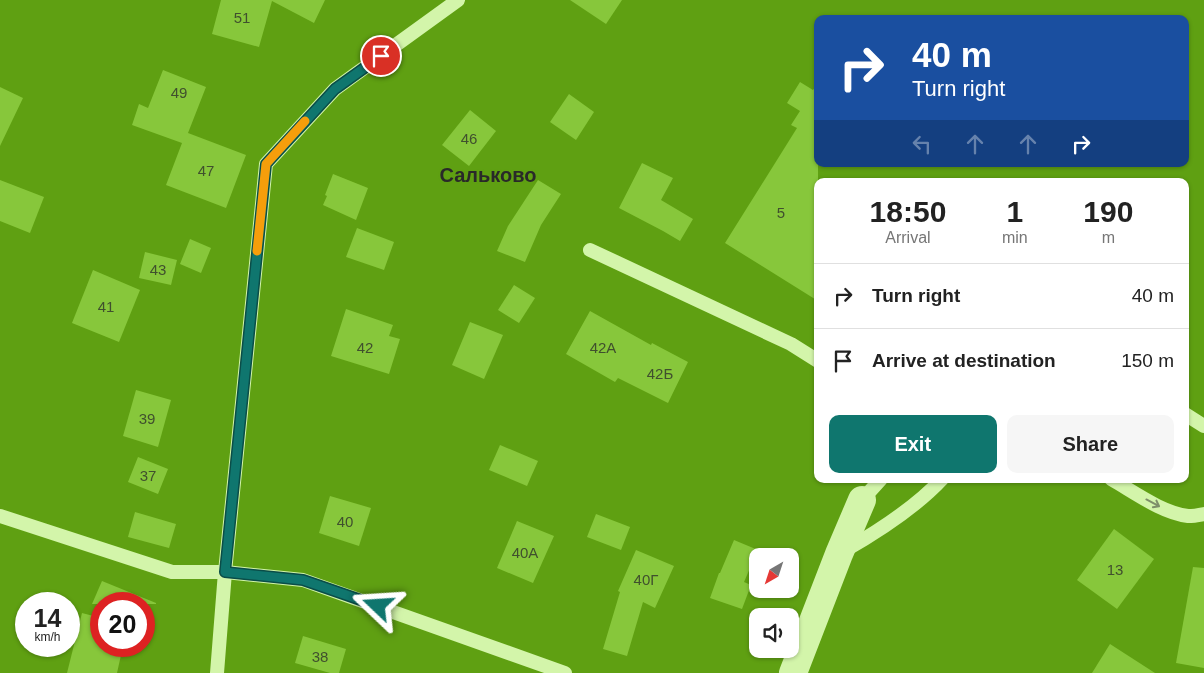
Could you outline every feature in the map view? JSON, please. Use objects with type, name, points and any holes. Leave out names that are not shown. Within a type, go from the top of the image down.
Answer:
[{"type":"street","points":[[793,673],[865,490]]},
{"type":"lane","points":[[217,673],[225,572],[266,164],[335,89],[458,0]]},
{"type":"lane","points":[[590,250],[791,344],[814,358]]},
{"type":"lane","points":[[1189,417],[1204,426]]},
{"type":"lane","points":[[839,554],[887,524],[916,503],[938,483]]},
{"type":"lane","points":[[1118,483],[1153,504],[1172,512],[1189,516],[1204,514]]},
{"type":"lane","points":[[0,516],[172,572],[225,572],[303,580],[565,673]]},
{"type":"building","points":[[221,0],[325,0],[314,23],[272,1],[259,47],[212,34]]},
{"type":"building","points":[[570,0],[622,0],[606,24]]},
{"type":"building","points":[[163,70],[206,87],[188,133],[246,155],[226,208],[166,185],[182,143],[132,125],[139,104],[148,108]]},
{"type":"building","points":[[800,82],[813,90],[814,89],[814,167],[818,167],[818,178],[814,178],[814,299],[725,243],[797,128],[791,125],[800,111],[787,103]]},
{"type":"building","points":[[0,87],[23,98],[0,146]]},
{"type":"building","points":[[569,94],[594,112],[576,140],[550,122]]},
{"type":"building","points":[[470,110],[496,131],[469,166],[442,145]]},
{"type":"building","points":[[642,163],[673,178],[661,200],[693,219],[680,241],[619,208]]},
{"type":"building","points":[[333,174],[368,188],[356,220],[323,205]]},
{"type":"building","points":[[0,180],[44,197],[30,233],[0,221]]},
{"type":"building","points":[[538,180],[561,194],[541,225],[525,262],[497,251],[508,226]]},
{"type":"building","points":[[357,228],[394,242],[384,270],[346,257]]},
{"type":"building","points":[[190,239],[211,248],[201,273],[180,264]]},
{"type":"building","points":[[145,252],[177,260],[171,285],[139,278]]},
{"type":"building","points":[[93,270],[140,290],[119,342],[72,323]]},
{"type":"building","points":[[514,285],[535,298],[519,323],[498,310]]},
{"type":"building","points":[[346,309],[393,325],[389,336],[400,339],[389,374],[331,356]]},
{"type":"building","points":[[590,311],[651,345],[652,343],[688,362],[668,403],[618,378],[615,382],[566,354]]},
{"type":"building","points":[[470,322],[503,335],[484,379],[452,365]]},
{"type":"building","points":[[136,390],[171,400],[158,447],[123,436]]},
{"type":"building","points":[[500,445],[538,461],[527,486],[489,470]]},
{"type":"building","points":[[138,457],[168,469],[158,494],[128,482]]},
{"type":"building","points":[[330,496],[371,508],[359,546],[319,533]]},
{"type":"building","points":[[135,512],[176,524],[169,548],[128,537]]},
{"type":"building","points":[[596,514],[630,527],[621,550],[587,537]]},
{"type":"building","points":[[517,521],[554,536],[533,583],[497,568]]},
{"type":"building","points":[[1114,529],[1154,559],[1117,609],[1077,580]]},
{"type":"building","points":[[734,540],[753,548],[749,548],[749,571],[744,582],[749,584],[749,590],[742,609],[710,598]]},
{"type":"building","points":[[636,550],[674,566],[655,608],[643,602],[627,656],[603,649],[620,592],[618,591]]},
{"type":"building","points":[[1193,567],[1204,568],[1204,668],[1176,663]]},
{"type":"building","points":[[102,581],[129,592],[97,592]]},
{"type":"building","points":[[82,613],[90,615],[90,657],[121,657],[117,673],[67,673],[71,657],[80,657],[80,621]]},
{"type":"building","points":[[303,636],[346,649],[339,673],[330,673],[295,663]]},
{"type":"building","points":[[1110,644],[1155,673],[1092,673]]},
{"type":"slow traffic","points":[[257,251],[266,164],[305,121]]},
{"type":"district","name":"Сальково","points":[[488,175]]},
{"type":"route","points":[[378,606],[303,580],[225,572],[266,164],[335,89],[381,56]]}]
